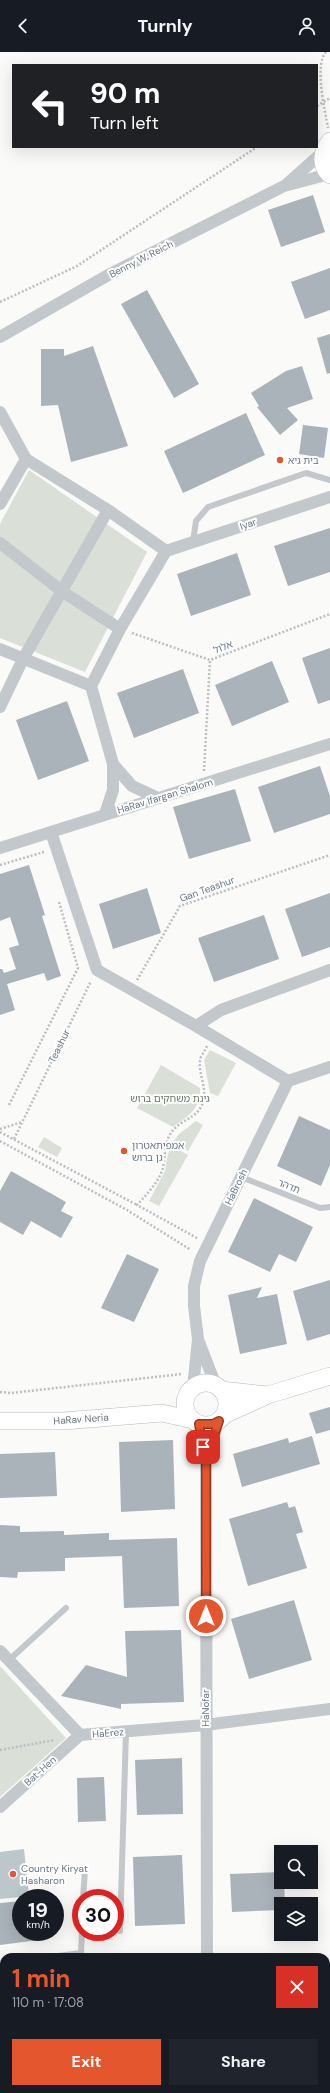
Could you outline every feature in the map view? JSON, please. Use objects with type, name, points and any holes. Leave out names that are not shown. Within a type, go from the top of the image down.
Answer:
[{"type":"street","name":"Benny W. Reich","points":[[0,337],[110,274],[284,186],[329,175],[323,163],[328,145]]},
{"type":"street","name":"Benny W. Reich","points":[[284,186],[328,145]]},
{"type":"street","points":[[0,412],[26,459],[108,510],[166,551],[120,629],[91,686],[113,764],[113,790],[105,814]]},
{"type":"street","points":[[0,504],[26,459]]},
{"type":"street","name":"Iyar","points":[[166,551],[330,497]]},
{"type":"street","points":[[0,707],[23,659],[63,592],[108,510]]},
{"type":"street","points":[[0,543],[63,592],[120,629]]},
{"type":"street","points":[[0,649],[91,686]]},
{"type":"street","name":"HaRav Ifargan Shalom","points":[[0,848],[330,744]]},
{"type":"street","points":[[113,764],[132,786],[158,798]]},
{"type":"street","points":[[51,832],[97,970],[196,1026],[288,1081],[330,1067]]},
{"type":"street","points":[[196,1026],[221,1010],[330,970]]},
{"type":"street","name":"HaBrosh","points":[[190,1393],[198,1339],[194,1306],[194,1286],[200,1261],[288,1081]]},
{"type":"street","name":"HaBrosh","points":[[198,1339],[219,1388]]},
{"type":"street","points":[[268,1395],[219,1388],[204,1384],[190,1393],[186,1408],[196,1422],[213,1424],[268,1395],[330,1376]]},
{"type":"street","points":[[219,1388],[227,1401],[222,1418]]},
{"type":"street","name":"HaRav Neria","points":[[162,1413],[190,1393]]},
{"type":"street","name":"HaRav Neria","points":[[0,1421],[64,1421],[162,1413],[196,1422]]},
{"type":"street","name":"HaNofar","points":[[206,1459],[222,1418]]},
{"type":"street","name":"HaNofar","points":[[196,1422],[206,1459],[205,1725],[207,1953]]},
{"type":"street","name":"HaErez","points":[[0,1651],[80,1735],[205,1725],[330,1709]]},
{"type":"street","name":"Bat-Hen","points":[[0,1807],[80,1735]]},
{"type":"lane","points":[[193,543],[196,522],[208,507],[306,473],[330,480]]},
{"type":"lane","name":"תדהר","points":[[241,1177],[320,1208],[330,1207]]},
{"type":"lane","points":[[9,1660],[66,1608]]},
{"type":"lane","points":[[121,1889],[126,1732]]},
{"type":"lane","points":[[84,1871],[84,1889]]},
{"type":"lane","points":[[82,1941],[82,1953]]},
{"type":"path","points":[[326,52],[323,55],[320,76],[328,145]]},
{"type":"path","points":[[318,105],[330,98]]},
{"type":"path","points":[[0,302],[77,266],[255,148]]},
{"type":"path","name":"אלול","points":[[120,629],[210,660],[330,614]]},
{"type":"path","points":[[203,784],[210,660]]},
{"type":"path","points":[[0,865],[45,852],[47,859]]},
{"type":"path","name":"Gan Teashur","points":[[132,989],[180,906],[330,855]]},
{"type":"path","points":[[9,1104],[78,968],[57,895]]},
{"type":"path","name":"Teashur","points":[[14,1139],[97,970]]},
{"type":"path","points":[[137,1205],[146,1195],[162,1170],[165,1148],[171,1133],[197,1114],[203,1103],[205,1093],[200,1066],[201,1057],[213,1036]]},
{"type":"path","points":[[0,1130],[22,1122]]},
{"type":"path","points":[[0,1130],[208,1244]]},
{"type":"path","points":[[0,1141],[127,1210],[191,1250],[191,1258]]},
{"type":"path","points":[[0,1392],[11,1393],[184,1374]]},
{"type":"path","points":[[0,1750],[80,1735]]},
{"type":"green space","points":[[29,470],[147,552],[85,672],[0,638],[0,524]]},
{"type":"green space","points":[[210,1050],[236,1063],[218,1096],[210,1093],[204,1060]]},
{"type":"green space","name":"גינת משחקים ברוש","points":[[161,1065],[200,1088],[200,1095],[196,1107],[173,1127],[137,1108]]},
{"type":"green space","points":[[196,1121],[203,1125],[188,1151],[172,1144],[178,1135]]},
{"type":"green space","points":[[44,1137],[62,1148],[57,1157],[38,1147]]},
{"type":"green space","points":[[172,1146],[188,1155],[159,1206],[149,1201],[165,1171],[168,1154]]},
{"type":"green space","points":[[0,1666],[66,1738],[0,1797]]},
{"type":"shaded area","name":"Country Kiryat Hasharon","points":[[24,1849],[28,1889],[12,1889],[12,1898],[0,1899],[0,1852]]},
{"type":"building","points":[[313,195],[325,232],[281,247],[268,210]]},
{"type":"building","points":[[330,268],[330,310],[305,319],[291,282]]},
{"type":"building","points":[[147,290],[199,384],[174,398],[121,304]]},
{"type":"building","points":[[330,334],[330,373],[327,374],[317,338]]},
{"type":"building","points":[[93,346],[128,446],[71,462],[58,405],[41,406],[41,349],[64,349],[64,356]]},
{"type":"building","points":[[302,366],[313,399],[287,408],[298,420],[280,435],[257,407],[259,406],[251,393],[286,371]]},
{"type":"building","points":[[246,413],[265,455],[183,493],[164,451]]},
{"type":"building","points":[[303,425],[328,428],[324,458],[299,454]]},
{"type":"building","points":[[330,528],[330,572],[288,586],[274,546]]},
{"type":"building","points":[[237,553],[251,595],[191,616],[177,574]]},
{"type":"building","points":[[330,648],[330,700],[318,704],[302,658]]},
{"type":"building","points":[[272,661],[289,702],[232,726],[215,685]]},
{"type":"building","points":[[183,669],[199,713],[134,738],[117,693]]},
{"type":"building","points":[[67,701],[89,761],[38,780],[16,720]]},
{"type":"building","points":[[320,766],[330,796],[330,814],[274,833],[258,787]]},
{"type":"building","points":[[235,789],[251,841],[189,859],[173,807]]},
{"type":"building","points":[[29,865],[45,915],[42,916],[61,976],[47,981],[44,973],[7,984],[15,1010],[0,1015],[0,969],[2,969],[4,973],[16,969],[9,948],[19,945],[10,917],[0,921],[0,874]]},
{"type":"building","points":[[147,888],[161,933],[113,949],[99,904]]},
{"type":"building","points":[[330,893],[330,947],[302,957],[285,909]]},
{"type":"building","points":[[264,915],[279,959],[214,982],[198,938]]},
{"type":"building","points":[[299,1116],[330,1130],[330,1165],[321,1186],[277,1166]]},
{"type":"building","points":[[11,1171],[66,1202],[61,1211],[73,1217],[61,1238],[31,1221],[23,1235],[0,1222],[0,1191]]},
{"type":"building","points":[[254,1198],[313,1227],[296,1262],[279,1254],[270,1272],[228,1252]]},
{"type":"building","points":[[127,1254],[159,1269],[134,1322],[101,1308]]},
{"type":"building","points":[[330,1280],[330,1334],[307,1341],[293,1291]]},
{"type":"building","points":[[262,1287],[257,1298],[277,1294],[287,1344],[240,1354],[228,1295]]},
{"type":"building","points":[[330,1407],[330,1430],[316,1434],[309,1413]]},
{"type":"building","points":[[312,1436],[320,1464],[242,1487],[233,1454],[288,1438],[289,1443]]},
{"type":"building","points":[[173,1440],[175,1509],[121,1512],[119,1442]]},
{"type":"building","points":[[55,1452],[57,1496],[0,1498],[0,1454]]},
{"type":"building","points":[[287,1502],[289,1508],[295,1506],[303,1532],[296,1534],[307,1568],[248,1586],[229,1519]]},
{"type":"building","points":[[0,1525],[20,1526],[20,1532],[64,1531],[64,1535],[109,1533],[109,1540],[177,1538],[179,1606],[124,1608],[122,1556],[65,1558],[65,1571],[18,1572],[17,1578],[0,1577]]},
{"type":"building","points":[[294,1600],[312,1660],[249,1679],[231,1619]]},
{"type":"building","points":[[181,1630],[184,1702],[121,1704],[121,1709],[61,1696],[86,1665],[127,1677],[125,1631]]},
{"type":"building","points":[[182,1758],[183,1814],[137,1815],[135,1760]]},
{"type":"building","points":[[104,1777],[106,1821],[78,1822],[77,1778]]},
{"type":"building","points":[[182,1855],[185,1924],[135,1926],[133,1857]]},
{"type":"building","points":[[274,1872],[274,1889],[284,1889],[285,1897],[274,1897],[274,1910],[232,1912],[230,1874]]},
{"type":"building","points":[[12,1902],[12,1941],[31,1941],[0,1945],[0,1903]]},
{"type":"place","name":"בית גיא","points":[[280,460]]},
{"type":"place","name":"אמפיתאטרון גן ברוש","points":[[124,1151]]},
{"type":"place","name":"Country Kiryat Hasharon","points":[[13,1874]]},
{"type":"route","points":[[203,1447],[199,1424],[213,1424],[219,1421],[206,1459],[206,1616]]}]
